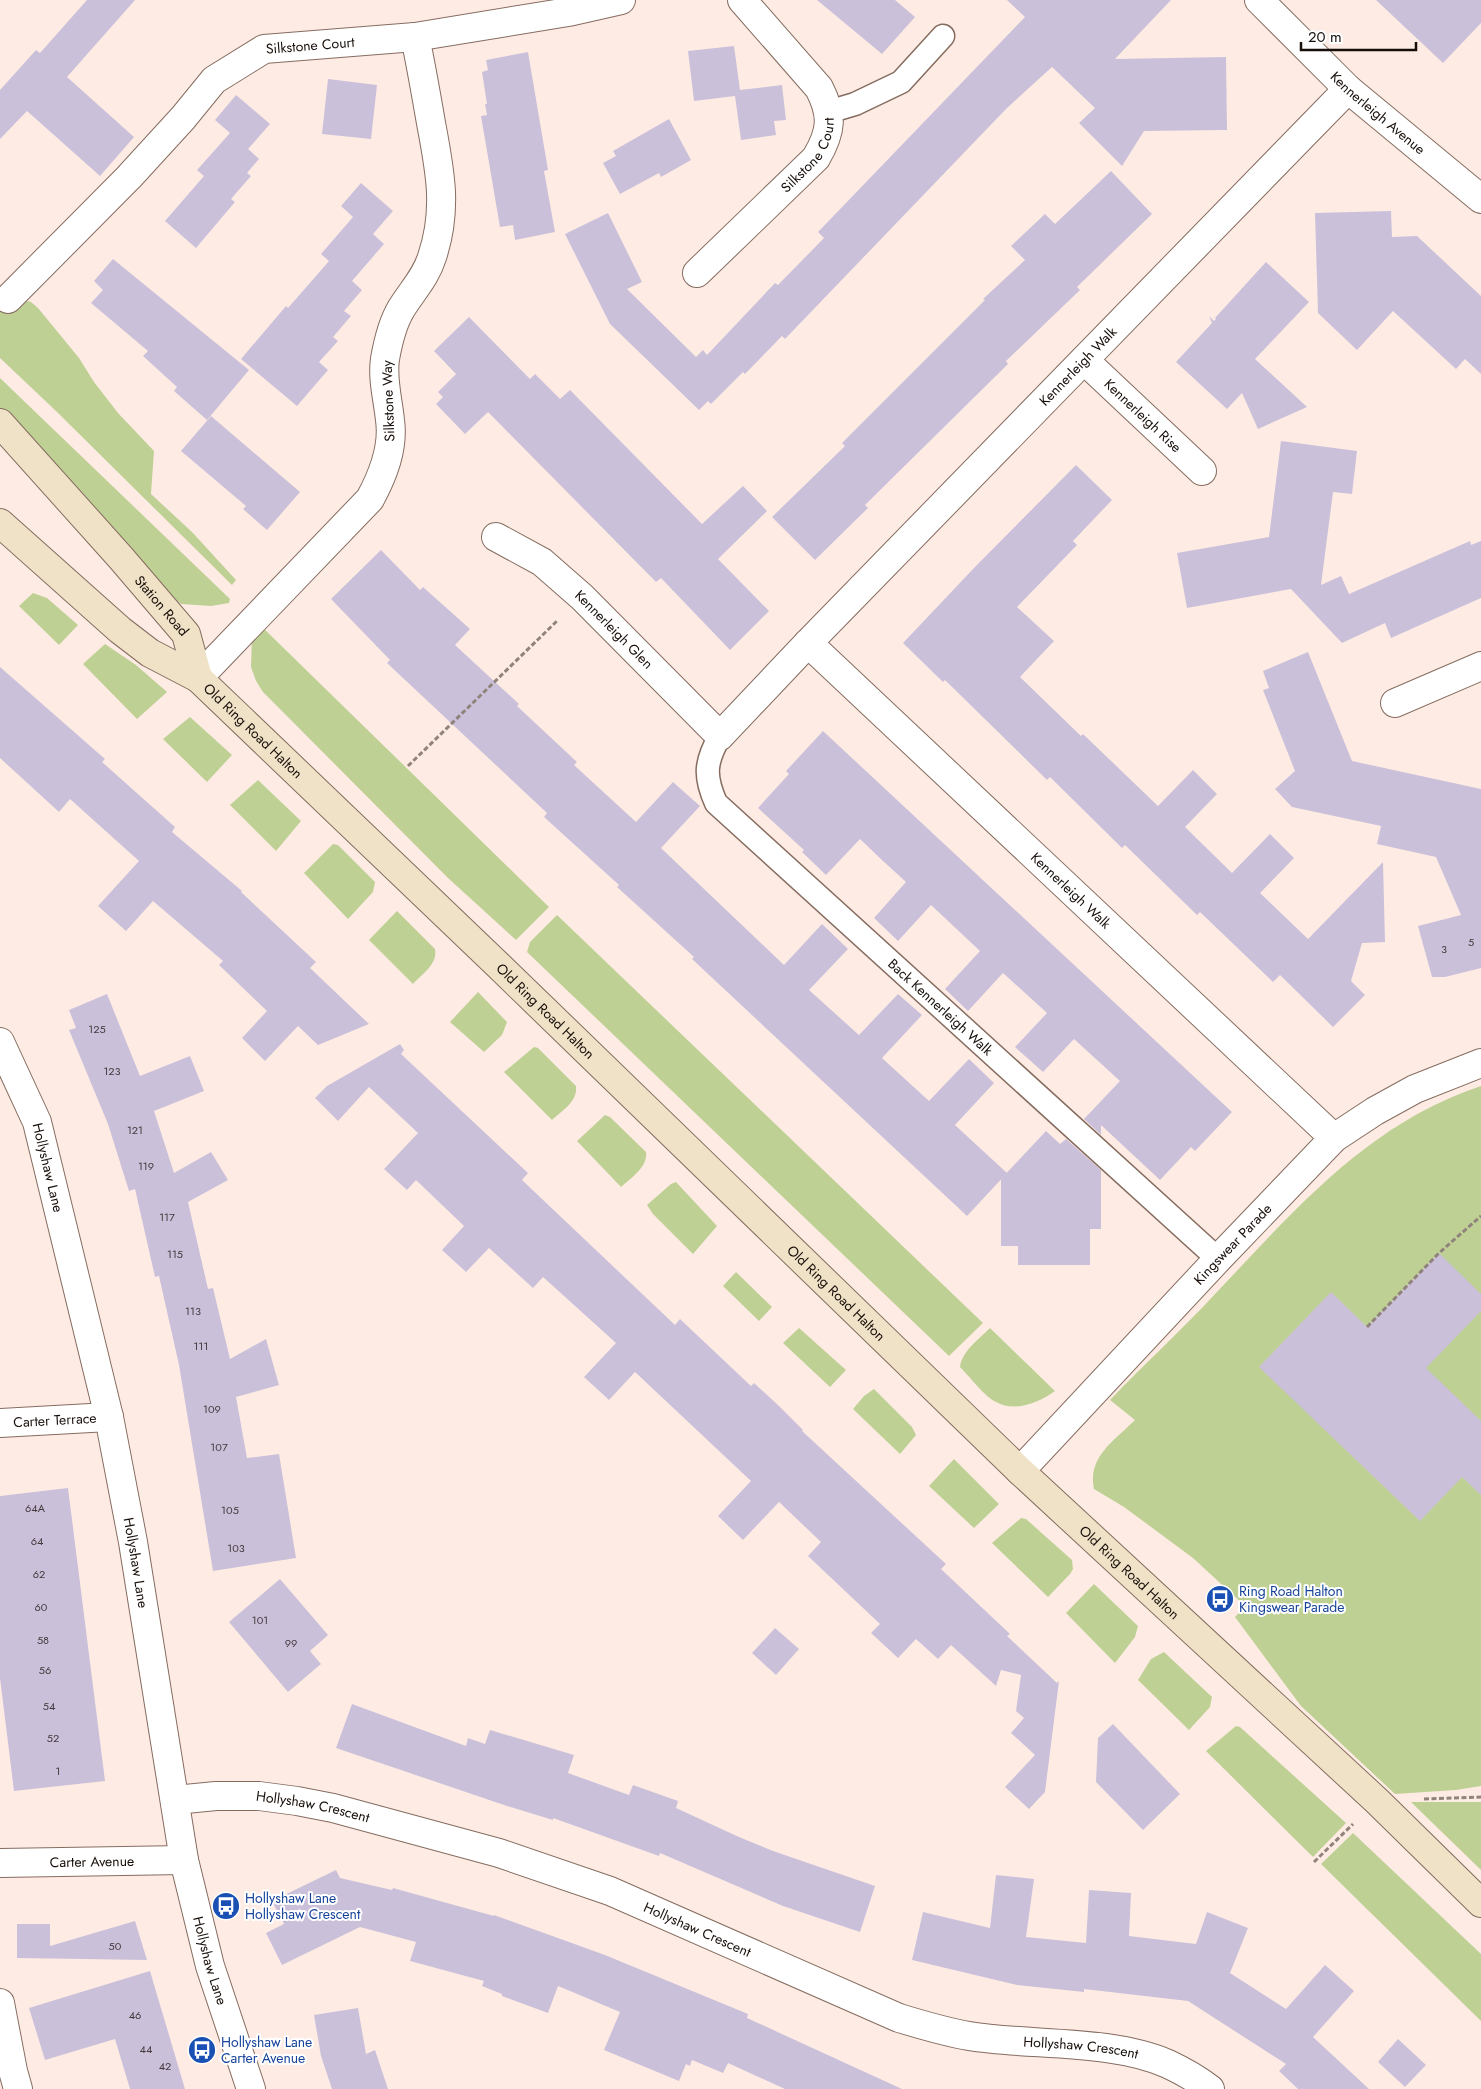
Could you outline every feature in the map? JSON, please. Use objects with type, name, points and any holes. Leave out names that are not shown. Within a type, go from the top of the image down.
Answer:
[{"type":"main road","name":"Station Road","points":[[0,423],[69,498],[186,634],[198,678]]},
{"type":"main road","points":[[0,523],[120,630],[150,653],[198,678]]},
{"type":"main road","name":"Old Ring Road Halton","points":[[198,678],[494,961],[1020,1471],[1370,1794],[1481,1903]]},
{"type":"street","name":"Silkstone Court","points":[[8,298],[129,177],[183,118],[214,80],[264,49],[415,37],[568,12],[621,0]]},
{"type":"street","name":"Silkstone Court","points":[[697,273],[816,158],[825,142],[830,123],[827,104],[819,88],[742,0]]},
{"type":"street","name":"Kennerleigh Avenue","points":[[1259,0],[1348,89],[1481,198]]},
{"type":"street","name":"Silkstone Way","points":[[198,678],[370,499],[382,476],[390,450],[391,422],[384,366],[389,337],[400,309],[419,286],[432,260],[439,232],[442,204],[440,174],[415,37]]},
{"type":"street","name":"Kennerleigh Walk","points":[[720,736],[808,643],[1348,89]]},
{"type":"street","name":"Kennerleigh Rise","points":[[1084,360],[1202,471]]},
{"type":"street","name":"Kennerleigh Glen","points":[[496,537],[542,562],[582,597],[720,736]]},
{"type":"street","name":"Kennerleigh Walk","points":[[808,643],[1334,1138]]},
{"type":"street","points":[[1395,703],[1481,666]]},
{"type":"street","name":"Hollyshaw Lane","points":[[0,1042],[37,1122],[109,1417],[134,1542],[184,1860],[210,1966],[251,2089]]},
{"type":"street","name":"Kingswear Parade","points":[[1020,1471],[1334,1138],[1375,1111],[1415,1089],[1481,1063]]},
{"type":"street","name":"Carter Terrace","points":[[0,1423],[109,1417]]},
{"type":"street","name":"Hollyshaw Crescent","points":[[175,1800],[216,1796],[259,1796],[297,1800],[499,1853],[610,1891],[899,2018],[931,2028],[969,2036],[1109,2049],[1138,2054],[1167,2063],[1193,2076],[1210,2089]]},
{"type":"street","name":"Carter Avenue","points":[[0,1863],[184,1860]]},
{"type":"street","points":[[0,2003],[10,2077]]},
{"type":"lane","points":[[828,112],[855,104],[901,82],[943,36]]},
{"type":"lane","name":"Back Kennerleigh Walk","points":[[720,736],[711,752],[707,769],[709,787],[716,803],[1218,1259]]},
{"type":"path","points":[[408,766],[582,597]]},
{"type":"path","points":[[1367,1327],[1439,1253],[1481,1216]]},
{"type":"green space","points":[[24,300],[31,302],[38,308],[79,358],[94,382],[118,413],[154,451],[151,494],[192,532],[236,580],[232,585],[0,358],[0,301]]},
{"type":"green space","points":[[0,378],[230,599],[229,603],[211,606],[181,604],[156,582],[0,409]]},
{"type":"green space","points":[[33,593],[47,598],[78,625],[59,645],[19,606]]},
{"type":"green space","points":[[258,623],[549,907],[516,940],[448,878],[263,692],[256,681],[251,667],[252,633]]},
{"type":"green space","points":[[105,644],[136,665],[167,692],[137,719],[83,664]]},
{"type":"green space","points":[[190,717],[232,755],[207,782],[163,739]]},
{"type":"green space","points":[[258,780],[301,821],[276,851],[230,805]]},
{"type":"green space","points":[[333,844],[338,845],[375,882],[373,892],[348,919],[304,873]]},
{"type":"green space","points":[[397,911],[435,949],[432,964],[413,984],[369,940]]},
{"type":"green space","points":[[557,915],[983,1323],[949,1356],[527,952],[530,942]]},
{"type":"green space","points":[[478,992],[507,1022],[502,1035],[484,1052],[450,1022]]},
{"type":"green space","points":[[534,1047],[538,1048],[576,1086],[575,1096],[572,1101],[552,1120],[504,1072]]},
{"type":"green space","points":[[1481,1086],[1481,1786],[1456,1790],[1395,1794],[1301,1706],[1235,1617],[1245,1606],[1193,1558],[1124,1507],[1094,1489],[1093,1478],[1095,1468],[1104,1450],[1135,1420],[1110,1400],[1202,1308],[1274,1231],[1304,1201],[1368,1146],[1440,1102]]},
{"type":"green space","points":[[605,1115],[610,1117],[646,1152],[642,1167],[621,1187],[577,1141]]},
{"type":"green space","points":[[676,1182],[717,1226],[693,1254],[653,1214],[647,1205],[671,1184]]},
{"type":"green space","points":[[736,1272],[772,1307],[759,1321],[723,1286]]},
{"type":"green space","points":[[799,1328],[846,1370],[830,1387],[783,1343]]},
{"type":"green space","points":[[990,1328],[1055,1391],[1027,1405],[1011,1406],[996,1402],[982,1391],[960,1367],[967,1351]]},
{"type":"green space","points":[[874,1389],[912,1427],[916,1435],[900,1454],[853,1409],[864,1396]]},
{"type":"green space","points":[[954,1459],[999,1504],[974,1528],[929,1486]]},
{"type":"green space","points":[[1021,1518],[1026,1519],[1072,1560],[1073,1569],[1070,1574],[1048,1597],[992,1543]]},
{"type":"green space","points":[[1094,1584],[1138,1626],[1135,1637],[1115,1663],[1066,1613]]},
{"type":"green space","points":[[1164,1652],[1212,1697],[1210,1707],[1189,1730],[1138,1680],[1151,1659]]},
{"type":"green space","points":[[1236,1726],[1240,1727],[1346,1823],[1313,1857],[1206,1751]]},
{"type":"green space","points":[[1411,1802],[1481,1802],[1481,1870]]},
{"type":"green space","points":[[1353,1833],[1481,1954],[1481,2021],[1321,1864]]},
{"type":"building","points":[[87,0],[135,0],[67,77],[134,137],[100,176],[27,111],[0,139],[0,90],[36,50],[40,53]]},
{"type":"building","points":[[817,0],[895,0],[915,17],[882,54]]},
{"type":"building","points":[[1007,0],[1171,0],[1115,59],[1226,57],[1227,130],[1144,131],[1122,166],[1079,123],[1095,108],[1052,67],[1007,108],[785,339],[782,336],[745,374],[743,372],[711,404],[708,401],[699,410],[610,324],[565,234],[608,213],[642,282],[627,289],[696,357],[703,350],[707,355],[775,283],[778,285],[824,238],[818,232],[1025,17]]},
{"type":"building","points":[[1376,0],[1481,0],[1481,23],[1443,63]]},
{"type":"building","points":[[734,46],[740,90],[782,85],[786,120],[774,121],[776,135],[741,140],[735,96],[694,101],[688,51]]},
{"type":"building","points":[[528,52],[548,170],[544,171],[555,232],[515,240],[513,225],[500,227],[481,116],[487,115],[482,72],[488,70],[486,60]]},
{"type":"building","points":[[328,79],[377,85],[371,139],[322,134]]},
{"type":"building","points":[[236,95],[270,124],[248,149],[259,159],[247,173],[251,176],[231,199],[235,202],[196,248],[165,221],[204,176],[197,170],[230,133],[215,120]]},
{"type":"building","points":[[669,119],[691,160],[661,177],[659,173],[620,194],[603,163],[616,156],[613,151]]},
{"type":"building","points":[[1111,171],[1152,214],[1077,287],[1080,290],[1006,361],[1008,364],[865,505],[868,508],[815,560],[772,517],[845,446],[842,443],[985,300],[983,299],[1025,260],[1011,246],[1045,214],[1055,224]]},
{"type":"building","points":[[361,183],[393,211],[373,234],[384,244],[352,281],[362,290],[344,311],[351,316],[333,337],[338,341],[319,362],[328,370],[297,406],[241,359],[286,306],[288,308],[329,261],[321,254],[353,217],[341,206]]},
{"type":"building","points":[[1391,211],[1392,237],[1417,236],[1481,296],[1481,374],[1465,359],[1456,369],[1393,311],[1357,350],[1318,313],[1315,213]]},
{"type":"building","points":[[113,259],[249,370],[207,420],[174,391],[177,387],[143,356],[148,351],[91,303],[103,290],[94,281]]},
{"type":"building","points":[[1266,262],[1309,302],[1255,359],[1307,407],[1258,429],[1242,393],[1227,409],[1176,362],[1212,323],[1209,316],[1214,321]]},
{"type":"building","points":[[469,317],[530,379],[535,374],[560,399],[570,390],[702,524],[743,486],[767,511],[718,559],[769,611],[730,650],[661,578],[656,582],[488,412],[465,434],[436,404],[443,397],[438,392],[456,374],[434,351]]},
{"type":"building","points":[[211,416],[300,492],[267,530],[243,509],[246,506],[181,451]]},
{"type":"building","points":[[1281,441],[1357,451],[1352,494],[1333,492],[1321,585],[1341,576],[1349,594],[1470,541],[1471,545],[1481,541],[1481,598],[1391,638],[1385,623],[1342,643],[1291,589],[1187,608],[1177,553],[1269,537]]},
{"type":"building","points":[[1076,465],[1112,500],[1073,541],[1077,545],[1017,607],[1054,641],[1020,677],[1158,806],[1193,770],[1217,794],[1185,827],[1232,873],[1270,834],[1294,858],[1260,893],[1308,939],[1383,862],[1385,942],[1362,943],[1351,981],[1365,995],[1333,1027],[1280,975],[1273,982],[1200,912],[1197,915],[1125,845],[1122,848],[1050,777],[1047,780],[945,680],[943,682],[903,643]]},
{"type":"building","points":[[381,550],[420,590],[423,587],[470,629],[455,645],[519,704],[517,706],[577,762],[574,765],[636,822],[673,782],[700,806],[661,848],[784,965],[822,924],[848,949],[809,990],[859,1035],[898,994],[922,1015],[882,1058],[929,1101],[969,1059],[994,1083],[955,1125],[1007,1173],[967,1216],[692,959],[694,957],[617,887],[619,885],[544,817],[547,813],[387,663],[390,660],[331,599]]},
{"type":"building","points":[[1308,652],[1352,761],[1481,789],[1481,968],[1445,977],[1432,977],[1418,926],[1461,915],[1436,857],[1377,844],[1381,826],[1292,807],[1275,789],[1295,771],[1263,690],[1269,688],[1263,671]]},
{"type":"building","points":[[0,667],[105,759],[102,762],[175,827],[172,832],[242,891],[316,962],[310,968],[369,1024],[318,1045],[298,1026],[265,1061],[242,1038],[267,1011],[219,965],[223,961],[153,901],[126,931],[98,906],[139,861],[70,799],[59,812],[0,758]]},
{"type":"building","points":[[823,731],[1232,1112],[1195,1151],[1191,1147],[1160,1180],[1101,1125],[1101,1135],[1084,1119],[1120,1081],[1074,1039],[1043,1072],[1015,1047],[1047,1013],[1003,973],[968,1011],[945,989],[980,951],[931,905],[898,941],[874,918],[906,882],[860,839],[826,875],[802,852],[804,850],[758,808],[789,774],[786,771]]},
{"type":"building","points":[[107,994],[140,1076],[190,1056],[204,1091],[154,1111],[174,1173],[211,1152],[228,1180],[188,1202],[208,1289],[213,1288],[230,1359],[266,1339],[279,1385],[236,1397],[247,1458],[279,1454],[296,1558],[213,1571],[179,1365],[159,1276],[155,1277],[135,1189],[129,1191],[108,1124],[69,1030],[76,1028],[69,1010]]},
{"type":"building","points":[[400,1044],[404,1050],[401,1054],[528,1173],[522,1180],[675,1325],[680,1319],[751,1386],[754,1383],[779,1406],[802,1431],[946,1564],[941,1569],[1010,1634],[1007,1636],[1057,1683],[1059,1681],[1045,1792],[1029,1809],[1005,1787],[1035,1755],[1011,1733],[1024,1718],[1016,1711],[1021,1675],[1001,1670],[996,1686],[951,1645],[938,1659],[916,1639],[898,1658],[871,1633],[880,1624],[808,1556],[821,1542],[779,1502],[743,1540],[718,1516],[751,1481],[635,1372],[609,1400],[584,1377],[616,1343],[543,1277],[533,1288],[489,1248],[466,1272],[442,1250],[464,1226],[416,1180],[407,1190],[384,1169],[418,1133],[369,1087],[338,1121],[315,1098],[327,1086]]},
{"type":"building","points":[[1046,1131],[1060,1144],[1066,1139],[1101,1170],[1101,1229],[1090,1229],[1090,1265],[1018,1265],[1018,1246],[1001,1246],[1001,1179]]},
{"type":"building","points":[[1439,1253],[1481,1294],[1481,1311],[1426,1368],[1481,1421],[1481,1495],[1462,1477],[1420,1521],[1259,1367],[1331,1292],[1367,1327]]},
{"type":"building","points":[[68,1488],[105,1781],[14,1791],[0,1678],[0,1496]]},
{"type":"building","points":[[280,1579],[328,1635],[310,1651],[321,1664],[288,1692],[229,1622]]},
{"type":"building","points":[[775,1628],[799,1649],[776,1675],[752,1653]]},
{"type":"building","points":[[352,1704],[466,1746],[468,1738],[485,1744],[490,1730],[574,1755],[568,1773],[629,1795],[633,1785],[678,1801],[676,1808],[739,1837],[773,1851],[875,1886],[860,1932],[783,1906],[660,1853],[659,1856],[553,1818],[553,1820],[507,1806],[336,1748]]},
{"type":"building","points":[[1113,1724],[1180,1794],[1143,1830],[1096,1782],[1098,1738]]},
{"type":"building","points":[[336,1870],[340,1878],[392,1890],[393,1888],[494,1915],[605,1955],[748,2014],[747,2018],[902,2089],[785,2089],[728,2063],[723,2073],[692,2060],[690,2066],[686,2064],[679,2081],[604,2050],[620,2012],[558,1986],[548,2013],[502,1996],[502,1994],[482,1986],[484,1981],[410,1961],[416,1942],[360,1927],[282,1965],[266,1933],[284,1924],[272,1901]]},
{"type":"building","points":[[996,1875],[1034,1879],[1026,1937],[1086,1943],[1089,1890],[1131,1893],[1129,1936],[1196,1944],[1207,1912],[1248,1928],[1230,1973],[1286,2009],[1325,1965],[1354,1991],[1313,2037],[1369,2089],[1298,2089],[1279,2071],[1286,2064],[1188,2001],[1084,1989],[1084,1992],[1017,1985],[912,1960],[923,1912],[990,1928]]},
{"type":"building","points":[[135,1921],[147,1960],[17,1958],[17,1924],[50,1924],[50,1946]]},
{"type":"building","points":[[150,1971],[185,2089],[130,2089],[115,2039],[45,2060],[29,2008]]},
{"type":"building","points":[[358,2008],[366,2054],[375,2050],[388,2089],[332,2089],[321,2056],[314,2015]]},
{"type":"building","points":[[1398,2039],[1426,2065],[1405,2087],[1378,2062]]},
{"type":"place","name":"Ring Road Halton Kingswear Parade","points":[[1220,1599]]},
{"type":"place","name":"Hollyshaw Lane Hollyshaw Crescent","points":[[226,1906]]},
{"type":"place","name":"Hollyshaw Lane Carter Avenue","points":[[202,2050]]}]
